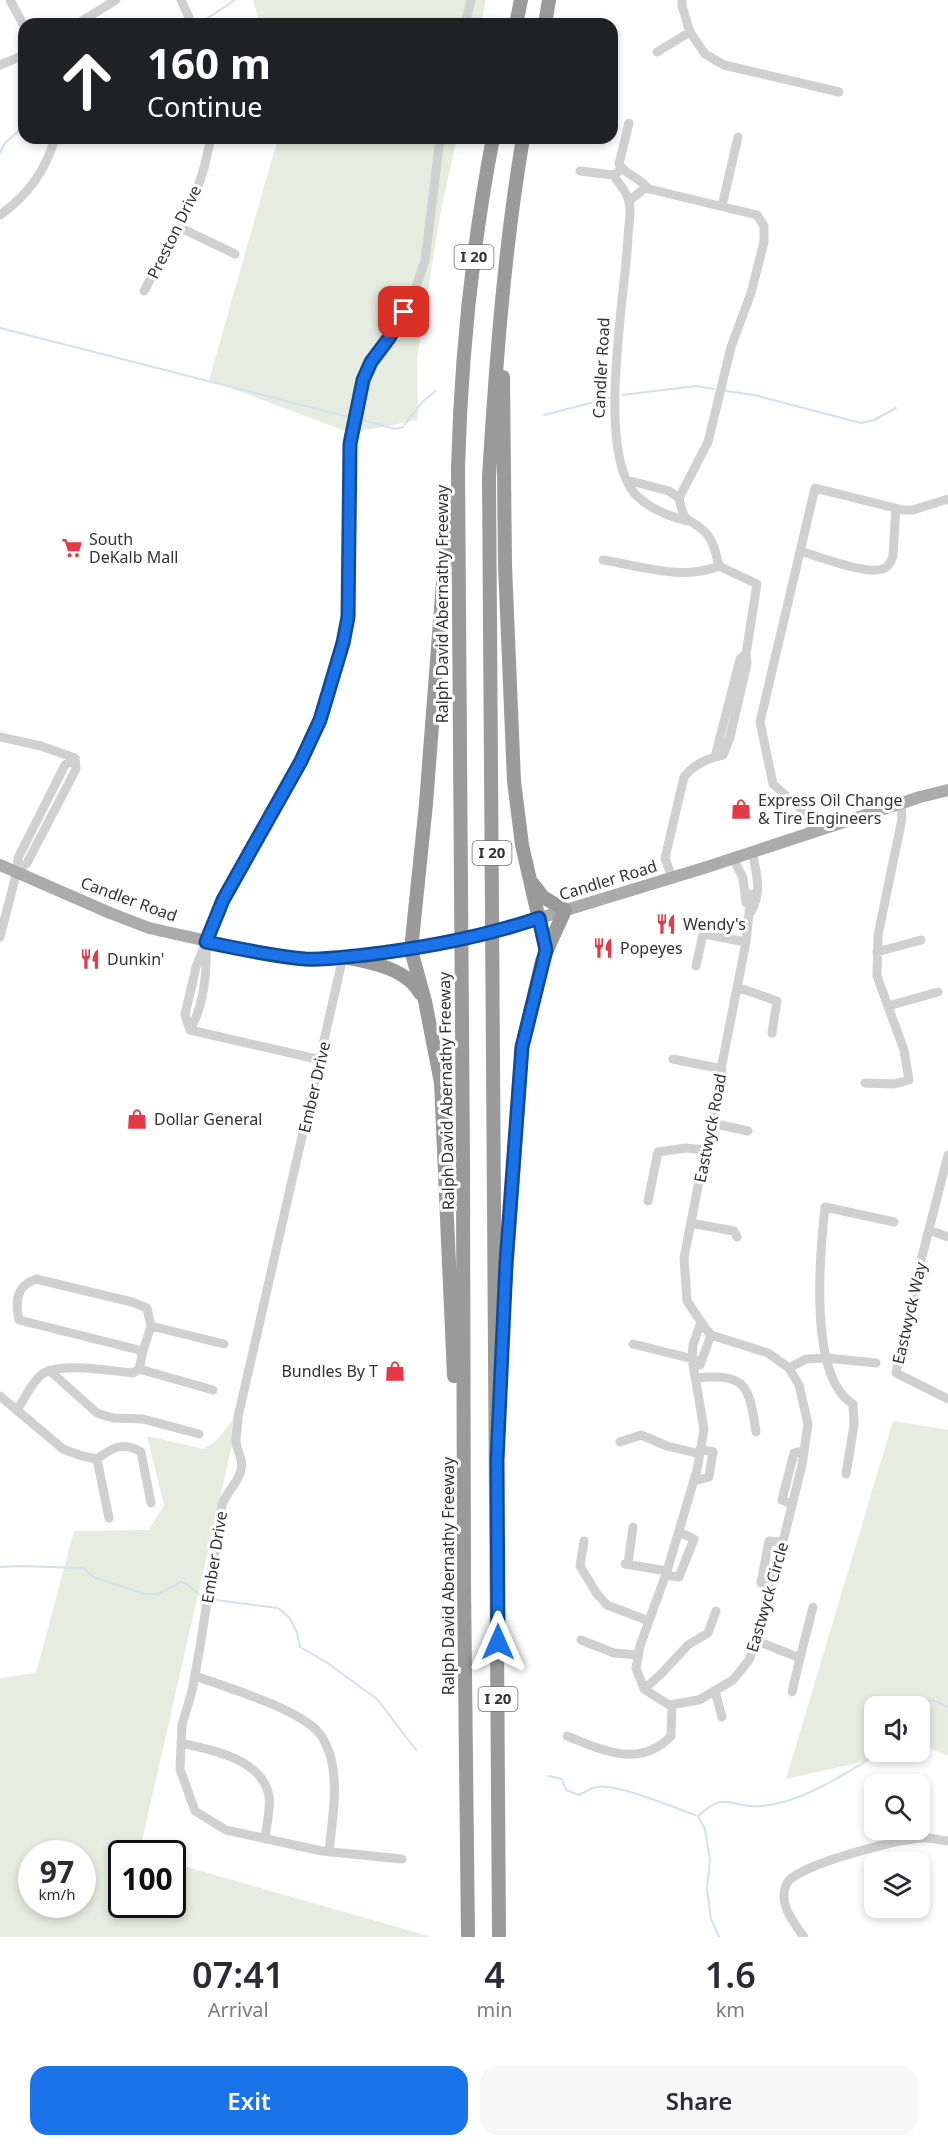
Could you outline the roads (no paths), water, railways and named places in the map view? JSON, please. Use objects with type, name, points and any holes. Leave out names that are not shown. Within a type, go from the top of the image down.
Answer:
[{"type":"highway","points":[[517,18],[520,0]]},
{"type":"highway","points":[[545,18],[549,0]]},
{"type":"highway","name":"Ralph David Abernathy Freeway","points":[[468,1937],[464,1585],[464,1164],[457,516],[462,376],[472,269],[492,144]]},
{"type":"highway","name":"I 20","points":[[499,1937],[489,477],[496,354],[507,246],[522,144]]},
{"type":"highway","points":[[507,246],[503,336],[505,565],[510,698],[517,813],[546,950]]},
{"type":"highway","points":[[462,376],[426,804],[411,950],[425,1001],[441,1083],[464,1585]]},
{"type":"highway","points":[[497,1460],[506,1263],[522,1047],[546,950],[565,910],[543,897],[531,882]]},
{"type":"highway","points":[[343,957],[368,962],[408,978],[417,987],[425,1001]]},
{"type":"main road","name":"Candler Road","points":[[0,865],[110,914],[149,928],[206,942],[283,956],[308,959],[343,957],[411,950],[517,925],[948,790]]},
{"type":"street","points":[[10,0],[20,18]]},
{"type":"street","points":[[87,18],[116,0]]},
{"type":"street","points":[[181,0],[189,18]]},
{"type":"street","points":[[466,18],[471,0]]},
{"type":"street","points":[[682,0],[690,32],[705,54],[724,64],[839,92]]},
{"type":"street","points":[[657,52],[690,32]]},
{"type":"street","points":[[0,65],[18,58]]},
{"type":"street","points":[[629,123],[619,161],[623,170],[642,180],[648,189]]},
{"type":"street","points":[[722,206],[738,138]]},
{"type":"street","points":[[0,215],[22,197],[33,184],[50,157],[53,144]]},
{"type":"street","name":"Preston Drive","points":[[144,291],[195,196],[210,144]]},
{"type":"street","points":[[321,1060],[190,1030],[197,1017],[207,971],[206,942],[223,900],[301,761],[320,720],[343,643],[348,617],[350,444],[363,380],[371,362],[389,338],[415,290],[425,261],[439,144]]},
{"type":"street","points":[[580,171],[613,175],[623,170]]},
{"type":"street","points":[[613,175],[630,201],[645,188],[757,215],[764,226],[764,242],[752,293],[731,346],[708,442],[679,498],[682,513],[687,520]]},
{"type":"street","name":"Candler Road","points":[[627,480],[615,428],[617,333],[626,268],[630,201]]},
{"type":"street","points":[[179,227],[235,254]]},
{"type":"street","points":[[627,480],[669,491],[679,498]]},
{"type":"street","points":[[603,560],[688,574],[707,571],[719,566],[713,545],[704,531],[687,520],[658,512],[635,494],[627,480]]},
{"type":"street","points":[[813,832],[806,813],[773,784],[760,722],[815,488],[913,510],[948,499]]},
{"type":"street","points":[[800,551],[870,571],[885,568],[893,556],[896,508]]},
{"type":"street","name":"Candler Road","points":[[672,878],[665,858],[684,777],[690,770],[723,755],[730,737],[747,664],[746,654],[758,584],[719,566]]},
{"type":"street","points":[[0,737],[33,744],[75,758],[65,765],[18,858],[17,871],[0,937]]},
{"type":"street","points":[[865,1083],[894,1084],[909,1080],[904,1050],[877,976],[878,935],[902,819],[901,803]]},
{"type":"street","name":"Eastwyck Road","points":[[711,1335],[687,1301],[684,1258],[750,914],[757,901],[751,892],[757,873],[753,852]]},
{"type":"street","points":[[733,858],[751,892]]},
{"type":"street","points":[[696,966],[703,934],[746,942]]},
{"type":"street","points":[[878,952],[921,940]]},
{"type":"street","name":"Ember Drive","points":[[343,957],[238,1417],[236,1442],[242,1460],[241,1471],[222,1505],[195,1676],[182,1725],[180,1768],[195,1811],[226,1830],[329,1852],[402,1859]]},
{"type":"street","points":[[737,987],[777,1001],[772,1033]]},
{"type":"street","points":[[888,1006],[938,992]]},
{"type":"street","points":[[673,1059],[722,1069]]},
{"type":"street","points":[[711,1123],[748,1131]]},
{"type":"street","points":[[648,1201],[658,1152],[686,1148],[706,1150]]},
{"type":"street","name":"Eastwyck Way","points":[[948,1155],[918,1272],[896,1373],[948,1399]]},
{"type":"street","points":[[846,1474],[854,1425],[853,1404],[837,1387],[827,1358],[820,1319],[819,1267],[825,1207],[894,1221]]},
{"type":"street","points":[[691,1223],[734,1231],[737,1237]]},
{"type":"street","points":[[929,1230],[948,1237]]},
{"type":"street","points":[[17,1410],[39,1377],[49,1370],[76,1368],[134,1373],[139,1369],[142,1351],[151,1326],[147,1308],[132,1302],[36,1279],[26,1282],[19,1293],[17,1307],[19,1320],[142,1351]]},
{"type":"street","points":[[567,1736],[612,1754],[636,1754],[661,1747],[671,1736],[672,1705],[644,1689],[636,1668],[649,1621],[667,1573],[694,1481],[700,1451],[704,1429],[696,1378],[697,1360],[693,1345],[701,1322]]},
{"type":"street","points":[[151,1326],[224,1344]]},
{"type":"street","points":[[697,1360],[711,1335],[768,1353],[789,1368]]},
{"type":"street","points":[[633,1344],[697,1360]]},
{"type":"street","name":"Eastwyck Way","points":[[789,1368],[806,1359],[827,1358],[876,1363]]},
{"type":"street","name":"Eastwyck Circle","points":[[672,1705],[699,1700],[733,1680],[749,1660],[757,1641],[772,1586],[760,1583],[769,1541],[783,1542],[792,1504],[782,1500],[794,1453],[804,1451],[808,1424],[799,1385],[789,1368]]},
{"type":"street","points":[[139,1369],[213,1390]]},
{"type":"street","points":[[49,1370],[97,1413],[113,1418],[143,1419],[199,1434]]},
{"type":"street","points":[[696,1378],[730,1378],[745,1387],[751,1399],[756,1432]]},
{"type":"street","points":[[0,1396],[63,1449],[97,1459],[112,1448],[131,1446],[141,1452],[151,1503]]},
{"type":"street","points":[[620,1442],[641,1435],[667,1446],[712,1452],[709,1477],[694,1481]]},
{"type":"street","points":[[97,1459],[109,1518]]},
{"type":"street","points":[[633,1527],[626,1564],[679,1577],[694,1539],[679,1532]]},
{"type":"street","points":[[584,1540],[580,1566],[597,1594],[607,1605],[649,1621]]},
{"type":"street","points":[[792,1692],[813,1607]]},
{"type":"street","points":[[644,1689],[688,1646],[708,1633],[716,1611]]},
{"type":"street","points":[[581,1640],[614,1653],[638,1655]]},
{"type":"street","points":[[757,1641],[800,1658]]},
{"type":"street","points":[[195,1676],[267,1703],[292,1715],[320,1734],[330,1755],[334,1783],[329,1852]]},
{"type":"street","points":[[715,1691],[722,1717]]},
{"type":"street","points":[[182,1743],[214,1750],[249,1766],[265,1782],[269,1799],[265,1839]]},
{"type":"street","points":[[804,1937],[789,1916],[784,1900],[787,1883],[798,1872],[884,1843],[922,1837],[948,1841]]},
{"type":"waterway","points":[[208,18],[235,0]]},
{"type":"waterway","points":[[0,153],[5,143],[18,131]]},
{"type":"waterway","points":[[0,328],[349,417]]},
{"type":"waterway","points":[[622,395],[696,386],[714,389]]},
{"type":"waterway","points":[[362,420],[395,429],[403,427],[423,401],[436,391]]},
{"type":"waterway","points":[[726,391],[754,395],[861,423],[874,420],[896,408]]},
{"type":"waterway","points":[[544,415],[610,398]]},
{"type":"waterway","points":[[0,1567],[83,1568],[95,1578],[145,1594],[158,1594],[181,1582],[202,1596]]},
{"type":"waterway","points":[[216,1600],[278,1608],[289,1617],[297,1632],[300,1647],[326,1662],[377,1699],[416,1750]]},
{"type":"waterway","points":[[930,1701],[948,1707]]},
{"type":"waterway","points":[[698,1816],[716,1803],[729,1802],[762,1806],[794,1799],[864,1762]]},
{"type":"waterway","points":[[549,1776],[562,1779],[566,1790],[579,1795],[597,1787],[618,1789],[698,1816]]},
{"type":"waterway","points":[[698,1816],[705,1829],[710,1860],[707,1889],[711,1919],[719,1937]]},
{"type":"place","name":"South DeKalb Mall","points":[[72,548]]},
{"type":"place","name":"Express Oil Change & Tire Engineers","points":[[741,809]]},
{"type":"place","name":"Wendy's","points":[[666,924]]},
{"type":"place","name":"Popeyes","points":[[603,948]]},
{"type":"place","name":"Dunkin'","points":[[90,959]]},
{"type":"place","name":"Dollar General","points":[[137,1119]]},
{"type":"place","name":"Bundles By T","points":[[395,1371]]}]
